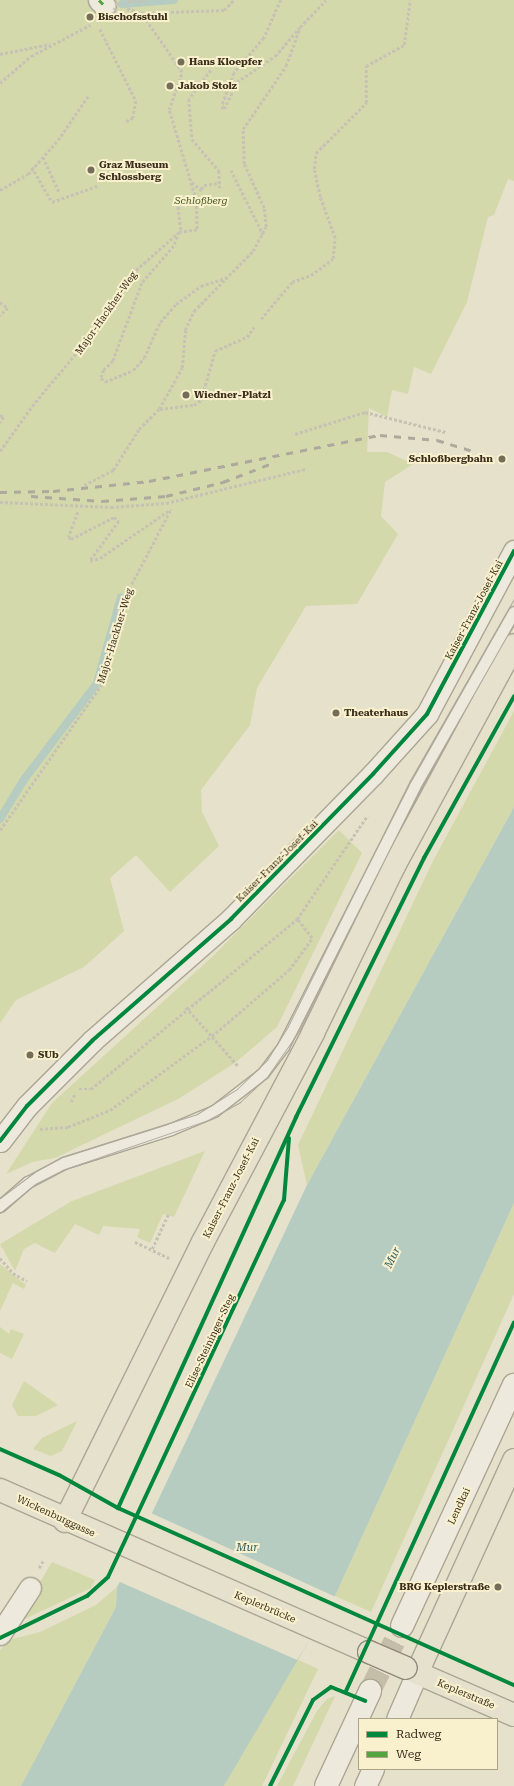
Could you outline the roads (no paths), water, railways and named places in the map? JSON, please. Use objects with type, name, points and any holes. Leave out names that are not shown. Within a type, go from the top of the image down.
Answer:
[{"type":"main road","name":"Kaiser-Franz-Josef-Kai","points":[[64,1521],[190,1268],[313,1033],[394,866],[514,645]]},
{"type":"main road","name":"Lendkai","points":[[402,1626],[514,1385]]},
{"type":"main road","points":[[411,1671],[514,1460]]},
{"type":"main road","name":"Wickenburggasse","points":[[0,1490],[64,1521],[113,1542]]},
{"type":"main road","name":"Keplerbrücke","points":[[113,1542],[411,1671]]},
{"type":"main road","name":"Keplerstraße","points":[[411,1671],[514,1715]]},
{"type":"main road","points":[[326,1786],[370,1691]]},
{"type":"street","name":"Kaiser-Franz-Josef-Kai","points":[[0,1141],[28,1106],[93,1040],[231,919],[373,774],[427,714],[514,551]]},
{"type":"street","points":[[0,1634],[30,1588]]},
{"type":"street","points":[[397,1718],[411,1671]]},
{"type":"street","points":[[365,1786],[373,1770]]},
{"type":"lane","points":[[0,1206],[28,1182],[64,1162],[171,1129],[214,1111],[263,1074],[292,1028],[415,786],[514,612]]},
{"type":"water","name":"Mur","points":[[514,807],[514,1203],[335,1596],[224,1786],[21,1786],[116,1607],[117,1587],[307,1185]]},
{"type":"waterway","points":[[122,4],[174,0]]},
{"type":"waterway","points":[[0,819],[23,781],[97,683],[121,597]]},
{"type":"tunnel","points":[[370,1691],[402,1626]]},
{"type":"tram line","points":[[0,1198],[36,1171],[61,1157],[197,1114],[237,1089],[267,1060],[288,1026],[409,782],[514,599]]},
{"type":"tram line","points":[[0,1213],[35,1184],[62,1170],[208,1120],[240,1102],[267,1077],[299,1031],[420,788],[514,623]]},
{"type":"railway","points":[[0,492],[53,491],[149,481],[380,435],[437,440],[472,451]]},
{"type":"railway","points":[[31,496],[102,501],[166,496],[223,482],[275,462]]},
{"type":"place","name":"Bischofsstuhl","points":[[90,17]]},
{"type":"place","name":"Hans Kloepfer","points":[[181,62]]},
{"type":"place","name":"Jakob Stolz","points":[[170,86]]},
{"type":"place","name":"Graz Museum Schlossberg","points":[[91,170]]},
{"type":"place","name":"Wiedner-Platzl","points":[[186,395]]},
{"type":"place","name":"Schloßbergbahn","points":[[502,459]]},
{"type":"place","name":"Theaterhaus","points":[[336,713]]},
{"type":"place","name":"SUb","points":[[30,1055]]},
{"type":"place","name":"BRG Keplerstraße","points":[[498,1587]]},
{"type":"park label","name":"Schloßberg","points":[[201,201]]}]
